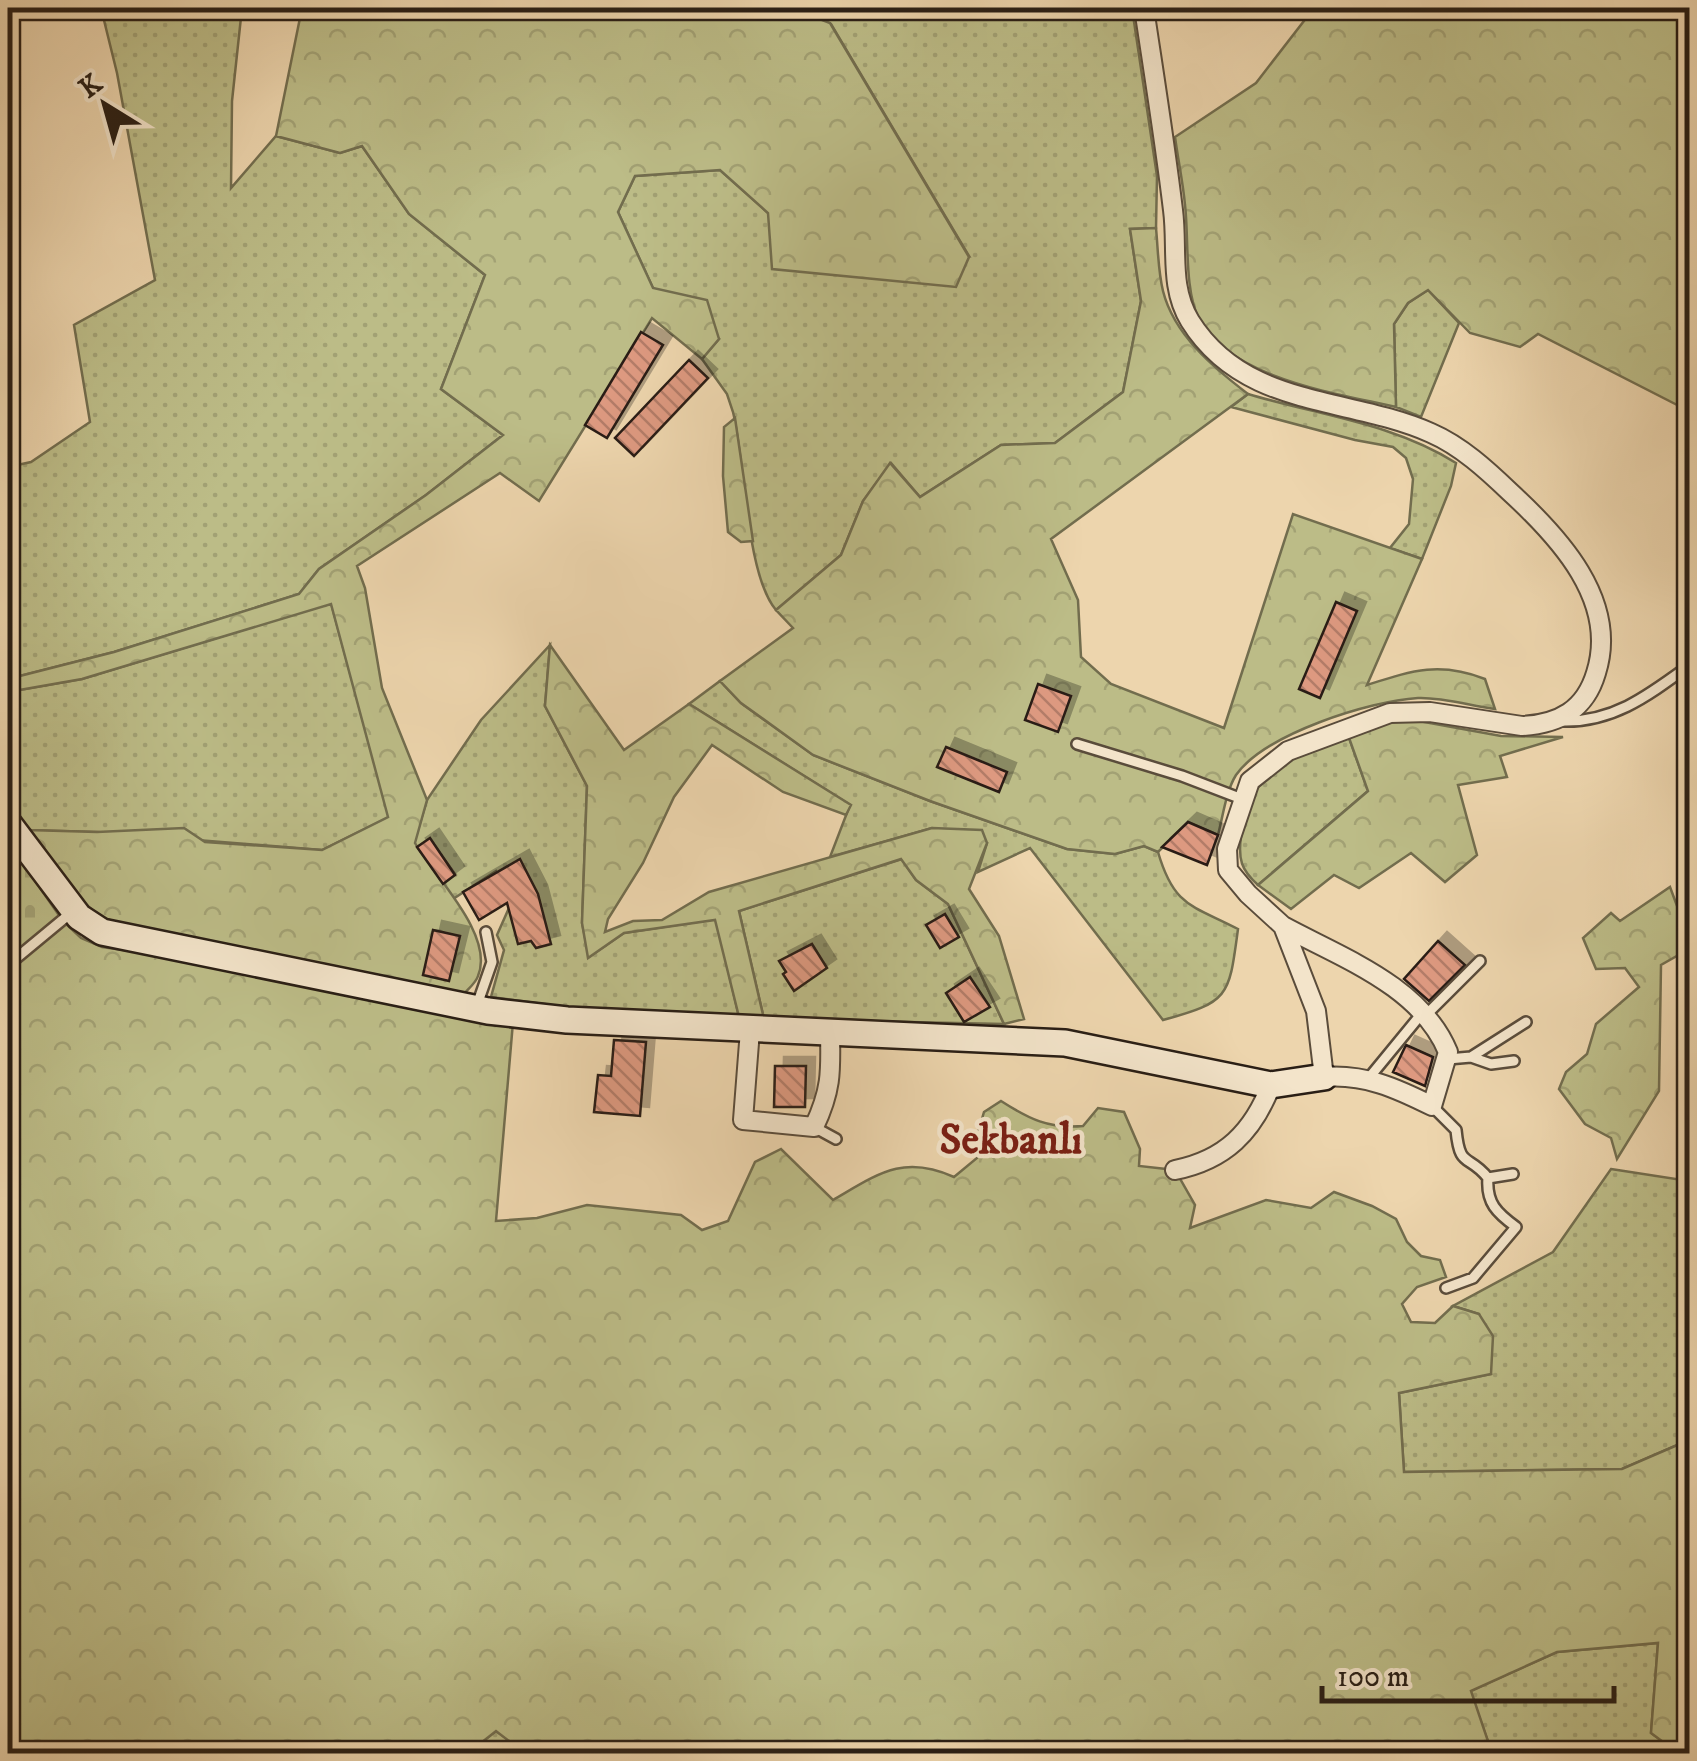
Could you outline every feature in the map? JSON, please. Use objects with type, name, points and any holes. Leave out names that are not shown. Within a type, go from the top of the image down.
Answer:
[{"type":"street","points":[[8,823],[74,910],[92,927],[114,936],[476,1008],[567,1020],[1065,1043],[1271,1085],[1324,1077],[1368,1080],[1388,1084],[1432,1106],[1448,1060],[1444,1042],[1424,1013],[1370,974],[1283,926],[1228,870],[1227,849],[1242,799],[1250,780],[1288,751],[1390,713],[1430,712],[1522,726],[1570,714],[1582,702],[1597,670],[1600,627],[1574,561],[1496,479],[1434,434],[1262,383],[1219,358],[1190,321],[1176,284],[1174,216],[1144,8]]},
{"type":"street","points":[[1682,8],[1690,16]]},
{"type":"street","points":[[1283,926],[1316,1011],[1324,1077]]},
{"type":"street","points":[[750,1030],[742,1120],[814,1128],[832,1080],[830,1034]]},
{"type":"street","points":[[1175,1170],[1208,1160],[1242,1136],[1257,1120],[1271,1085]]},
{"type":"lane","points":[[1553,721],[1577,722],[1612,715],[1651,694],[1690,665]]},
{"type":"lane","points":[[1077,744],[1242,799]]},
{"type":"lane","points":[[8,965],[74,910]]},
{"type":"lane","points":[[476,1008],[492,962],[486,932]]},
{"type":"lane","points":[[1368,1080],[1424,1013],[1480,961]]},
{"type":"lane","points":[[1448,1060],[1471,1057],[1526,1022]]},
{"type":"lane","points":[[1471,1057],[1491,1064],[1514,1062]]},
{"type":"lane","points":[[1432,1106],[1456,1130],[1458,1154],[1488,1178],[1491,1204],[1516,1227],[1473,1278],[1446,1288]]},
{"type":"lane","points":[[814,1128],[836,1139]]},
{"type":"lane","points":[[1488,1178],[1513,1174]]},
{"type":"green space","points":[[101,8],[242,8],[232,101],[231,188],[276,136],[340,153],[362,146],[409,214],[485,275],[441,389],[503,435],[426,495],[319,569],[299,594],[114,652],[8,679],[8,467],[31,462],[90,422],[74,325],[155,280],[117,73]]},
{"type":"green space","points":[[302,8],[791,8],[830,23],[969,257],[956,287],[772,269],[768,213],[720,170],[635,176],[618,212],[653,288],[707,300],[719,339],[702,359],[652,318],[539,501],[500,473],[357,566],[365,588],[382,688],[427,800],[415,843],[460,906],[478,943],[478,976],[463,995],[123,925],[99,916],[82,901],[27,830],[184,828],[205,842],[322,850],[388,817],[331,604],[82,679],[8,692],[8,679],[114,652],[299,594],[319,569],[426,495],[503,435],[441,389],[485,275],[409,214],[362,146],[340,153],[276,136]]},
{"type":"green space","points":[[791,8],[1132,8],[1157,176],[1156,228],[1130,229],[1141,301],[1123,392],[1055,443],[1001,445],[920,497],[891,463],[863,501],[841,555],[776,610],[766,593],[752,545],[733,412],[727,394],[702,359],[719,339],[653,288],[618,212],[635,176],[720,170],[768,213],[969,256],[831,24]]},
{"type":"green space","points":[[1314,8],[1668,8],[1689,30],[1689,411],[1538,334],[1520,347],[1470,333],[1428,290],[1408,303],[1394,324],[1396,407],[1316,389],[1260,370],[1214,339],[1199,319],[1191,294],[1185,205],[1175,137],[1256,83]]},
{"type":"green space","points":[[1156,228],[1161,283],[1176,322],[1209,362],[1248,394],[1051,539],[1078,600],[1081,657],[1111,684],[1224,728],[1293,514],[1422,559],[1367,685],[1412,672],[1453,670],[1485,679],[1495,709],[1418,698],[1397,700],[1320,722],[1270,746],[1236,775],[1218,835],[1188,822],[1158,852],[1144,846],[1115,854],[1067,849],[813,755],[741,703],[720,681],[793,628],[776,610],[841,555],[863,501],[890,463],[920,497],[1001,445],[1055,443],[1123,392],[1141,301],[1130,229]]},
{"type":"green space","points":[[1428,290],[1459,323],[1421,417],[1396,407],[1394,324],[1408,303]]},
{"type":"green space","points":[[1248,394],[1381,429],[1456,463],[1422,559],[1390,548],[1409,524],[1413,479],[1406,458],[1393,447],[1231,407]]},
{"type":"green space","points":[[735,418],[753,541],[741,542],[728,532],[724,427]]},
{"type":"green space","points":[[331,603],[389,817],[322,850],[27,830],[8,805],[8,692],[82,679]]},
{"type":"green space","points":[[550,645],[545,706],[587,786],[582,923],[589,957],[624,933],[716,919],[740,1021],[491,997],[504,950],[497,935],[512,901],[496,871],[453,899],[443,884],[455,874],[430,839],[417,847],[414,843],[427,800],[481,720]]},
{"type":"green space","points":[[550,645],[624,750],[689,704],[851,805],[846,815],[783,792],[712,745],[674,797],[643,863],[608,919],[605,932],[633,921],[662,920],[709,892],[932,828],[982,830],[987,843],[969,889],[999,936],[1024,1019],[1004,1024],[948,904],[916,880],[901,859],[739,911],[764,1019],[740,1021],[715,920],[624,933],[588,958],[582,923],[587,786],[545,706]]},
{"type":"green space","points":[[720,681],[741,703],[813,755],[930,801],[1067,849],[1115,854],[1144,846],[1158,852],[1178,894],[1197,909],[1238,929],[1232,969],[1222,993],[1202,1008],[1163,1020],[1030,848],[978,872],[987,843],[932,828],[830,857],[850,805],[689,704]]},
{"type":"green space","points":[[1408,719],[1501,736],[1563,737],[1500,756],[1507,777],[1458,785],[1477,855],[1445,882],[1411,853],[1359,888],[1334,875],[1291,909],[1258,885],[1368,791],[1348,735],[1381,723]]},
{"type":"green space","points":[[1348,735],[1368,791],[1258,885],[1244,869],[1240,851],[1253,795],[1276,769]]},
{"type":"green space","points":[[8,842],[63,921],[8,965]]},
{"type":"green space","points":[[902,859],[916,880],[948,904],[1004,1024],[764,1019],[739,911]]},
{"type":"green space","points":[[1670,887],[1689,938],[1689,949],[1661,965],[1659,1091],[1617,1159],[1611,1138],[1585,1124],[1559,1089],[1566,1072],[1587,1054],[1596,1024],[1639,987],[1625,968],[1596,969],[1583,938],[1611,913],[1620,921]]},
{"type":"green space","points":[[63,921],[81,938],[102,947],[252,968],[513,1022],[496,1221],[537,1218],[587,1205],[681,1215],[702,1230],[728,1221],[755,1162],[781,1149],[833,1200],[878,1175],[905,1167],[936,1170],[954,1177],[977,1158],[977,1136],[984,1112],[1001,1101],[1030,1118],[1060,1126],[1083,1126],[1098,1108],[1124,1112],[1140,1149],[1139,1166],[1175,1170],[1195,1205],[1190,1228],[1266,1200],[1311,1208],[1334,1192],[1372,1206],[1396,1219],[1407,1242],[1421,1256],[1440,1260],[1446,1277],[1417,1287],[1402,1304],[1411,1322],[1435,1323],[1453,1306],[1479,1314],[1493,1336],[1491,1374],[1399,1393],[1404,1472],[1622,1469],[1689,1440],[1690,1743],[1686,1753],[1678,1753],[1651,1733],[1658,1643],[1557,1652],[1471,1691],[1492,1753],[703,1754],[691,1746],[681,1754],[526,1754],[496,1731],[467,1754],[8,1753],[8,965]]},
{"type":"green space","points":[[1611,1169],[1689,1181],[1689,1440],[1622,1469],[1404,1472],[1399,1393],[1491,1374],[1479,1314],[1453,1306],[1553,1252]]},
{"type":"green space","points":[[1658,1643],[1651,1733],[1678,1753],[1492,1753],[1470,1691],[1557,1652]]},
{"type":"green space","points":[[496,1731],[526,1753],[467,1754]]},
{"type":"building","points":[[641,332],[663,345],[607,438],[585,425]]},
{"type":"building","points":[[689,360],[708,378],[634,456],[615,438]]},
{"type":"building","points":[[1336,602],[1357,611],[1320,698],[1299,689]]},
{"type":"building","points":[[1038,684],[1071,696],[1058,732],[1025,720]]},
{"type":"building","points":[[946,747],[1007,772],[999,792],[937,767]]},
{"type":"building","points":[[1188,822],[1218,835],[1207,865],[1162,847]]},
{"type":"building","points":[[430,838],[455,875],[443,884],[417,847]]},
{"type":"building","points":[[520,859],[538,894],[551,944],[536,948],[531,941],[518,944],[507,903],[479,920],[463,892]]},
{"type":"building","points":[[945,914],[959,937],[940,948],[926,925]]},
{"type":"building","points":[[433,930],[460,936],[449,981],[423,975]]},
{"type":"building","points":[[1438,941],[1465,965],[1429,1001],[1404,979]]},
{"type":"building","points":[[812,944],[827,968],[794,991],[779,961]]},
{"type":"building","points":[[970,977],[990,1007],[964,1022],[946,993]]},
{"type":"building","points":[[614,1040],[646,1042],[640,1116],[594,1112],[598,1075],[611,1076]]},
{"type":"building","points":[[1406,1045],[1433,1057],[1425,1086],[1393,1072]]},
{"type":"building","points":[[775,1066],[806,1066],[805,1107],[774,1107]]},
{"type":"district","name":"Sekbanlı","points":[[1011,1141]]}]
